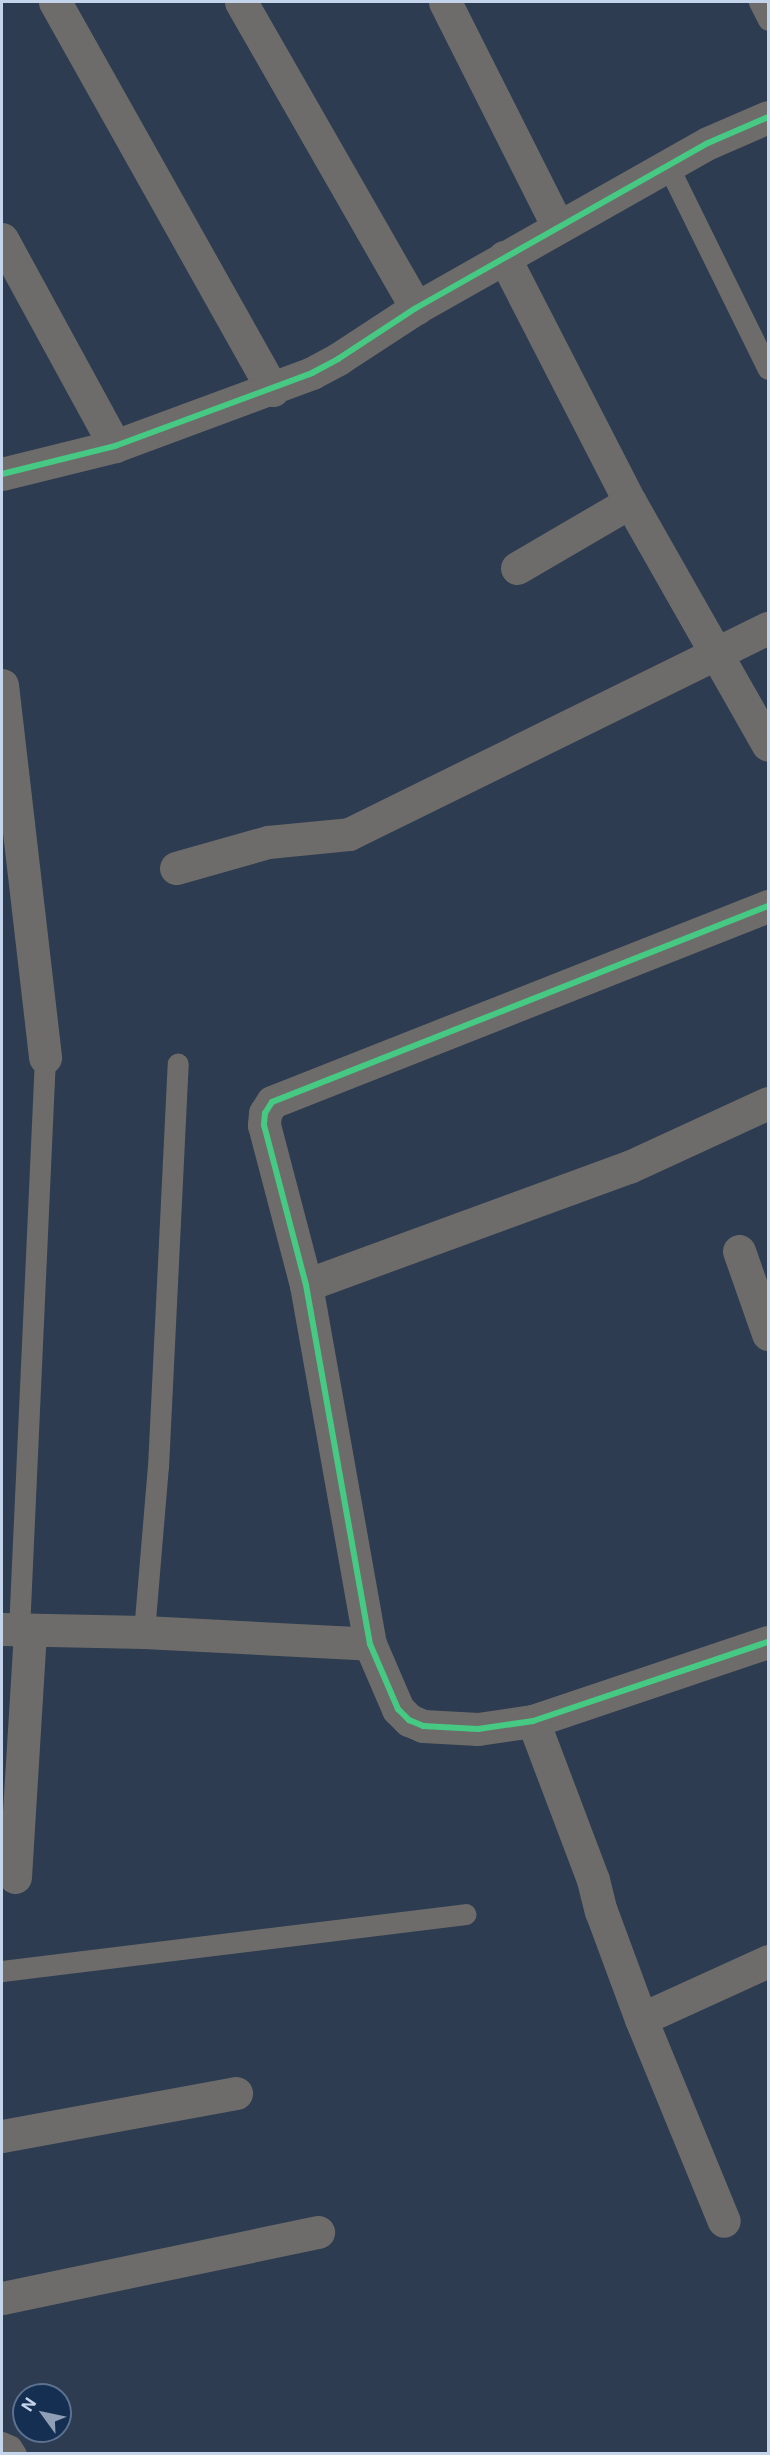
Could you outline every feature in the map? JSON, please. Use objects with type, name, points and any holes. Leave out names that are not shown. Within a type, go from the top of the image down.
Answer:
[{"type":"street","points":[[55,2],[273,390]]},
{"type":"street","points":[[241,2],[416,308]]},
{"type":"street","points":[[445,2],[558,227]]},
{"type":"street","points":[[2,474],[115,446],[273,390],[338,359],[416,308],[708,143],[768,117]]},
{"type":"street","points":[[2,239],[115,446]]},
{"type":"street","points":[[504,257],[630,502],[768,745]]},
{"type":"street","points":[[517,568],[630,502]]},
{"type":"street","points":[[176,868],[268,842],[348,834],[768,628]]},
{"type":"street","points":[[2,685],[45,1058]]},
{"type":"street","points":[[768,906],[273,1102],[265,1113],[264,1125],[306,1285],[370,1644],[398,1709],[409,1720],[423,1726],[478,1729],[533,1721],[768,1642]]},
{"type":"street","points":[[306,1285],[628,1167],[768,1103]]},
{"type":"street","points":[[739,1251],[768,1334]]},
{"type":"street","points":[[15,1877],[17,1630],[144,1632],[370,1644]]},
{"type":"street","points":[[533,1721],[593,1880],[641,2019],[724,2222]]},
{"type":"street","points":[[641,2019],[768,1961]]},
{"type":"street","points":[[2,2136],[236,2093]]},
{"type":"street","points":[[2,2298],[318,2232]]},
{"type":"lane","points":[[759,2],[768,20]]},
{"type":"lane","points":[[668,166],[768,369]]},
{"type":"lane","points":[[17,1630],[45,1058]]},
{"type":"lane","points":[[144,1632],[158,1467],[178,1064]]},
{"type":"lane","points":[[2,1971],[466,1914]]},
{"type":"lane","points":[[2,2442],[11,2446],[16,2454]]},
{"type":"cycle path","points":[[2,474],[115,446],[312,373],[338,359],[416,308],[708,143],[768,117]]},
{"type":"cycle path","points":[[768,906],[272,1102],[265,1113],[264,1125],[306,1285],[370,1644],[398,1709],[409,1720],[423,1726],[478,1729],[533,1721],[768,1642]]}]
